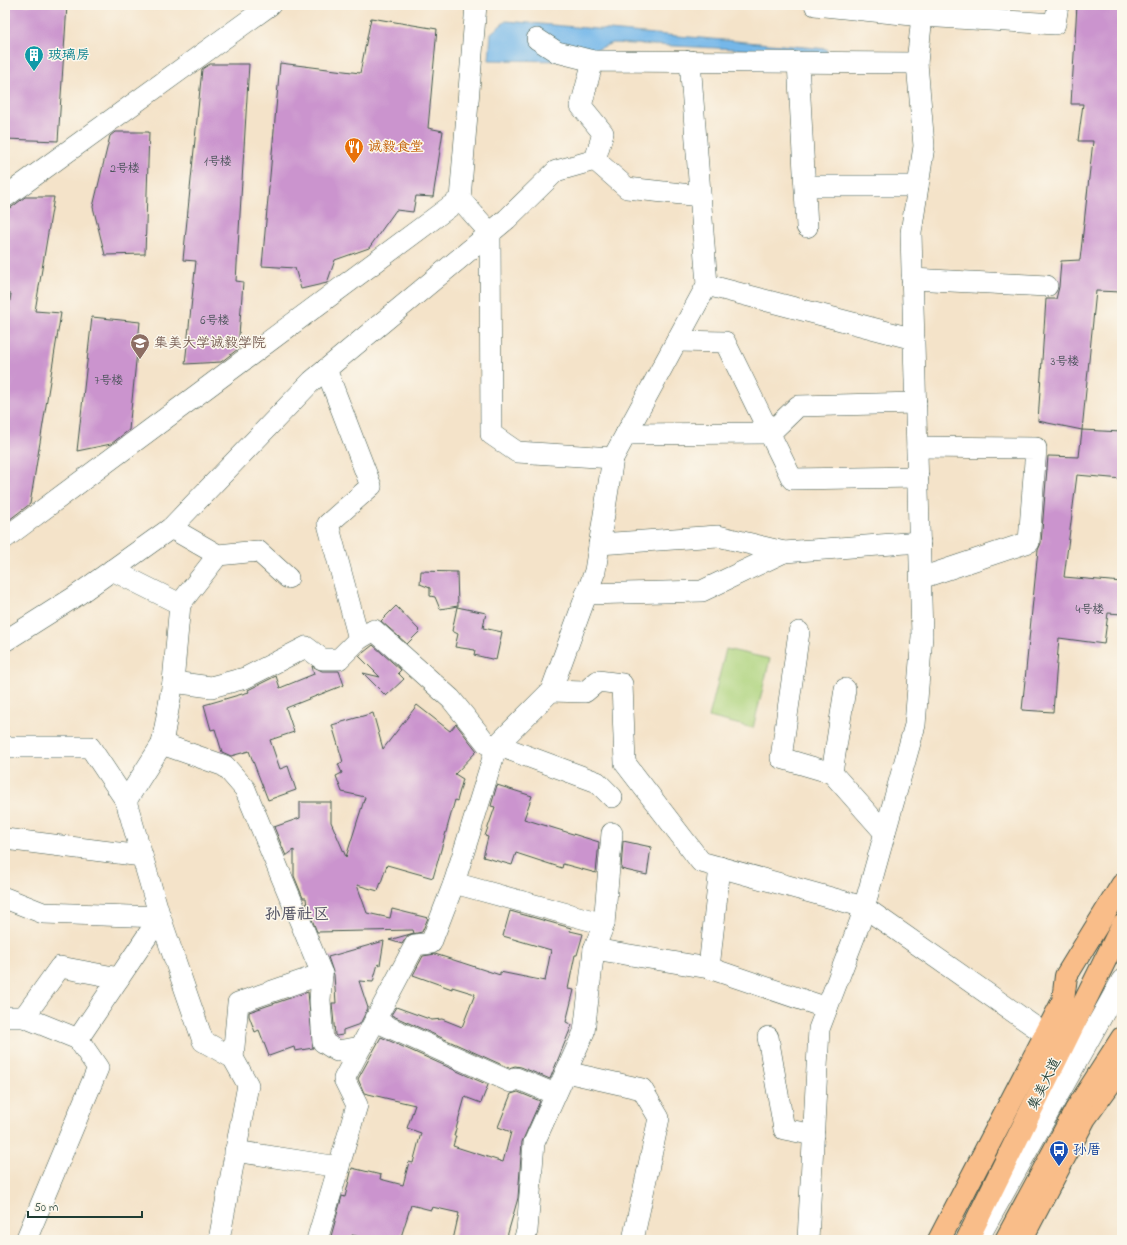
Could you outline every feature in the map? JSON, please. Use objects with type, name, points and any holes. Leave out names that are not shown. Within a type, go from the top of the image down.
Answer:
[{"type":"main road","points":[[939,1240],[1063,1000],[1066,976],[1122,885]]},
{"type":"main road","name":"集美大道","points":[[967,1240],[1122,926]]},
{"type":"main road","points":[[1006,1240],[1076,1110],[1122,1038]]},
{"type":"main road","points":[[1021,1240],[1085,1118],[1122,1068]]},
{"type":"main road","points":[[1018,1218],[1046,1192]]},
{"type":"street","points":[[5,197],[270,5]]},
{"type":"street","points":[[476,5],[460,199],[490,233],[491,434],[518,452],[613,458]]},
{"type":"street","points":[[815,5],[922,16],[1056,24],[1058,5]]},
{"type":"street","points":[[808,1240],[818,1029],[860,922],[915,725],[922,636],[911,232],[924,146],[917,63],[922,16]]},
{"type":"street","points":[[537,39],[557,52],[593,62],[690,61],[917,63]]},
{"type":"street","points":[[317,1240],[357,1105],[344,1078],[415,945],[431,943],[454,883],[498,745],[551,691],[595,572],[613,458],[708,285],[690,61]]},
{"type":"street","points":[[593,62],[582,106],[603,133],[595,160]]},
{"type":"street","points":[[798,62],[807,227]]},
{"type":"street","points":[[595,160],[626,188],[700,196]]},
{"type":"street","points":[[5,641],[76,596],[170,528],[312,381],[490,233],[556,171],[595,160]]},
{"type":"street","points":[[805,186],[918,186]]},
{"type":"street","points":[[5,538],[460,199]]},
{"type":"street","points":[[912,279],[1047,286]]},
{"type":"street","points":[[708,285],[914,339]]},
{"type":"street","points":[[677,341],[725,342],[792,479],[918,477]]},
{"type":"street","points":[[326,369],[371,486],[328,524],[359,639]]},
{"type":"street","points":[[626,434],[770,433],[798,406],[916,403]]},
{"type":"street","points":[[917,447],[1036,448],[1029,542],[921,578]]},
{"type":"street","points":[[170,528],[218,555],[258,551],[288,578]]},
{"type":"street","points":[[599,544],[718,536],[784,552],[920,542]]},
{"type":"street","points":[[586,594],[702,591],[784,552]]},
{"type":"street","points":[[126,801],[162,744],[173,682],[180,604],[218,555]]},
{"type":"street","points":[[112,570],[180,604]]},
{"type":"street","points":[[173,682],[211,687],[245,678],[306,647],[322,659],[339,659],[359,639],[374,630],[451,699],[487,744],[498,745],[597,782],[612,797]]},
{"type":"street","points":[[799,632],[781,758],[832,773],[885,833]]},
{"type":"street","points":[[551,691],[585,692],[598,681],[622,684],[625,763],[701,862],[864,907],[1045,1034]]},
{"type":"street","points":[[832,773],[845,689]]},
{"type":"street","points":[[162,744],[225,766],[245,789],[322,974],[320,1000],[324,1042],[337,1052],[360,1047]]},
{"type":"street","points":[[5,747],[90,747],[126,801],[160,917],[203,1041],[233,1058],[248,1085],[219,1240]]},
{"type":"street","points":[[524,1240],[527,1231],[534,1143],[584,1032],[594,949],[604,924],[612,833]]},
{"type":"street","points":[[5,839],[142,856]]},
{"type":"street","points":[[709,968],[720,867]]},
{"type":"street","points":[[454,883],[604,924]]},
{"type":"street","points":[[5,898],[43,913],[160,917]]},
{"type":"street","points":[[78,1039],[160,917]]},
{"type":"street","points":[[594,949],[709,968],[827,1008]]},
{"type":"street","points":[[26,1240],[98,1068],[78,1039],[14,1017],[60,967],[119,978]]},
{"type":"street","points":[[233,1058],[238,1002],[322,974]]},
{"type":"street","points":[[978,1240],[1122,980]]},
{"type":"street","points":[[375,1021],[511,1082],[516,1078],[555,1094]]},
{"type":"street","points":[[768,1037],[784,1129],[814,1135]]},
{"type":"street","points":[[566,1072],[642,1089],[659,1118],[633,1240]]},
{"type":"street","points":[[235,1151],[339,1167]]},
{"type":"green space","points":[[726,649],[770,659],[753,728],[709,717]]},
{"type":"water","points":[[506,21],[827,49],[826,57],[737,49],[612,43],[571,61],[489,60],[491,33]]},
{"type":"building","name":"玻璃房","points":[[5,5],[67,5],[58,141],[5,139]]},
{"type":"building","points":[[1077,5],[1122,5],[1122,292],[1096,291],[1082,430],[1038,421],[1046,299],[1056,299],[1059,287],[1061,261],[1080,260],[1093,141],[1078,141],[1083,104],[1071,104]]},
{"type":"building","name":"诚毅食堂","points":[[371,18],[437,29],[428,128],[443,131],[433,197],[416,196],[413,212],[396,210],[369,248],[335,260],[327,283],[301,289],[295,268],[262,266],[280,63],[360,73]]},
{"type":"building","points":[[210,64],[249,64],[236,281],[243,282],[238,349],[221,362],[185,364],[196,261],[183,260],[202,69]]},
{"type":"building","points":[[115,132],[149,132],[145,254],[105,255],[93,207],[110,136]]},
{"type":"building","points":[[25,197],[54,197],[35,311],[61,313],[30,504],[5,523],[5,331],[11,294],[5,294],[5,209],[12,207]]},
{"type":"building","points":[[92,317],[140,322],[129,430],[111,444],[77,451]]},
{"type":"building","points":[[1082,430],[1122,432],[1122,479],[1077,475],[1064,577],[1122,582],[1122,614],[1108,613],[1104,644],[1059,638],[1053,712],[1022,710],[1038,550],[1041,543],[1048,456],[1079,457]]},
{"type":"building","points":[[421,571],[457,572],[458,606],[440,609],[435,597],[430,596],[430,588],[420,584]]},
{"type":"building","points":[[396,606],[420,631],[407,644],[381,621]]},
{"type":"building","points":[[457,607],[486,613],[483,628],[502,632],[496,660],[474,655],[475,650],[455,647],[458,634],[452,631]]},
{"type":"building","points":[[373,645],[401,670],[398,673],[404,679],[386,696],[363,673],[380,677],[359,656]]},
{"type":"building","points":[[312,666],[322,671],[339,671],[344,685],[286,708],[294,732],[270,740],[280,769],[288,766],[296,790],[268,800],[249,751],[231,756],[222,752],[215,729],[211,730],[204,705],[249,692],[248,690],[276,676],[280,688],[314,674]]},
{"type":"building","points":[[417,705],[450,731],[456,724],[477,751],[455,774],[463,779],[457,801],[455,800],[433,878],[387,865],[378,891],[357,885],[367,913],[390,918],[392,909],[428,918],[422,932],[408,935],[402,944],[389,940],[414,933],[413,930],[317,932],[307,907],[306,898],[303,898],[294,876],[294,850],[286,856],[274,827],[300,818],[300,802],[331,802],[331,822],[346,857],[365,797],[342,792],[336,776],[342,773],[338,764],[343,762],[332,725],[373,713],[383,749]]},
{"type":"building","points":[[497,785],[532,796],[524,819],[599,842],[596,873],[563,864],[562,868],[516,853],[512,865],[483,857],[488,837],[485,836],[495,807],[491,806]]},
{"type":"building","points":[[623,841],[651,847],[647,875],[621,869]]},
{"type":"building","points":[[510,911],[571,928],[570,931],[583,934],[577,955],[575,955],[568,989],[574,990],[566,1022],[572,1025],[550,1079],[521,1067],[515,1066],[509,1068],[391,1015],[396,1007],[432,1020],[442,1019],[462,1027],[475,994],[452,987],[452,989],[413,975],[423,956],[435,954],[500,975],[500,972],[545,981],[551,950],[503,936]]},
{"type":"building","points":[[384,941],[380,965],[378,964],[373,982],[359,981],[368,1008],[360,1024],[343,1030],[343,1035],[336,1036],[332,1003],[336,1003],[334,975],[328,957]]},
{"type":"building","points":[[308,992],[313,1048],[295,1051],[294,1047],[269,1056],[259,1030],[255,1032],[249,1012]]},
{"type":"building","points":[[381,1037],[488,1085],[481,1103],[465,1097],[454,1136],[456,1136],[453,1146],[503,1162],[511,1132],[498,1127],[511,1094],[518,1092],[540,1101],[522,1142],[518,1198],[506,1240],[453,1240],[459,1213],[432,1207],[431,1210],[411,1205],[400,1240],[372,1240],[352,1235],[351,1240],[330,1240],[342,1196],[345,1197],[352,1168],[381,1175],[380,1179],[403,1185],[409,1162],[413,1163],[421,1133],[407,1128],[415,1105],[364,1093],[358,1079]]},
{"type":"place","name":"玻璃房","points":[[34,72]]},
{"type":"place","name":"诚毅食堂","points":[[354,164]]},
{"type":"place","name":"集美大学诚毅学院","points":[[140,360]]},
{"type":"place","name":"孙厝","points":[[1059,1167]]},
{"type":"district","name":"孙厝社区","points":[[297,915]]}]
